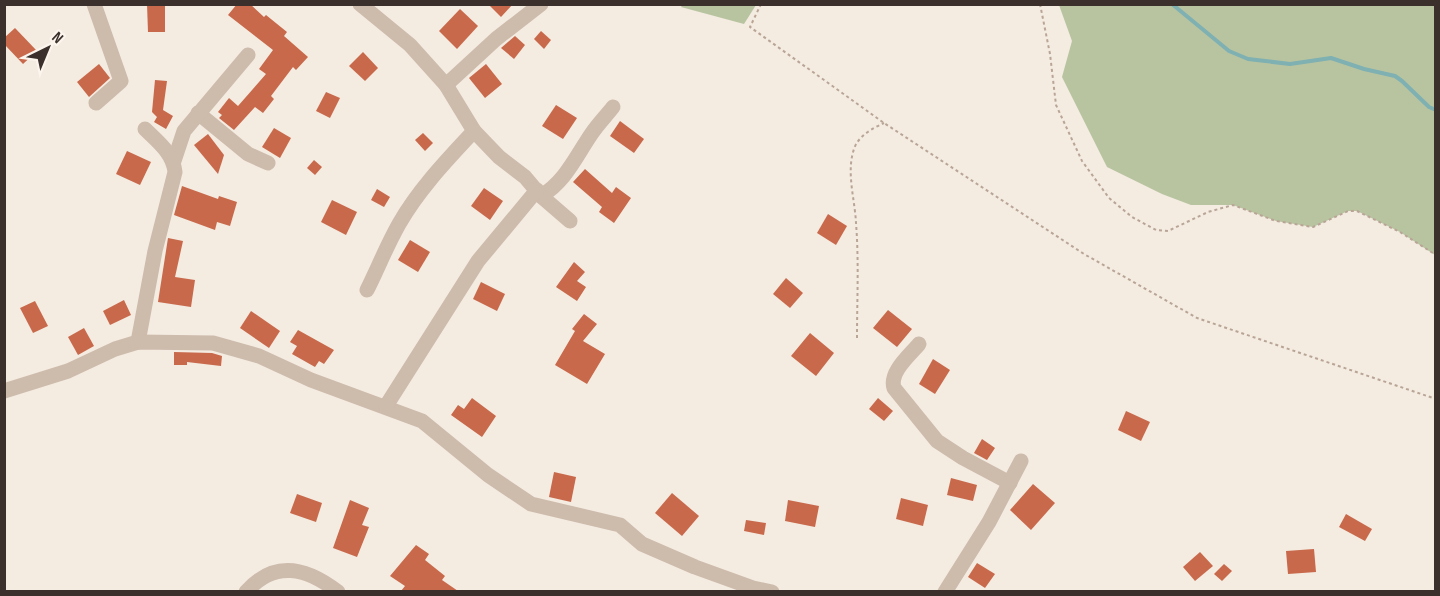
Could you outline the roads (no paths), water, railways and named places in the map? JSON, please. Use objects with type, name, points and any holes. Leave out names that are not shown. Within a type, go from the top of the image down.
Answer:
[{"type":"street","points":[[94,4],[121,81],[96,103]]},
{"type":"street","points":[[360,4],[410,45],[446,86],[474,131],[499,157],[525,177],[539,193],[570,220]]},
{"type":"street","points":[[446,86],[496,39],[540,4]]},
{"type":"street","points":[[138,342],[175,172],[174,161],[182,136],[198,113],[248,55]]},
{"type":"street","points":[[386,406],[478,261],[539,193],[555,188],[593,130],[613,107]]},
{"type":"street","points":[[198,113],[248,154],[268,164]]},
{"type":"street","points":[[145,129],[174,161]]},
{"type":"street","points":[[367,290],[398,225],[445,162],[474,131]]},
{"type":"street","points":[[4,391],[68,371],[115,349],[138,342],[213,343],[259,356],[311,380],[422,421],[488,475],[531,504],[620,525],[642,544],[753,588],[772,591]]},
{"type":"street","points":[[919,344],[894,374],[892,382],[894,388],[937,441],[1010,483]]},
{"type":"street","points":[[945,591],[989,522],[1020,461]]},
{"type":"street","points":[[246,591],[255,581],[265,576],[289,570],[312,574],[338,591]]},
{"type":"waterway","points":[[1172,4],[1229,51],[1248,59],[1290,64],[1331,58],[1395,76],[1429,107],[1436,110]]}]
